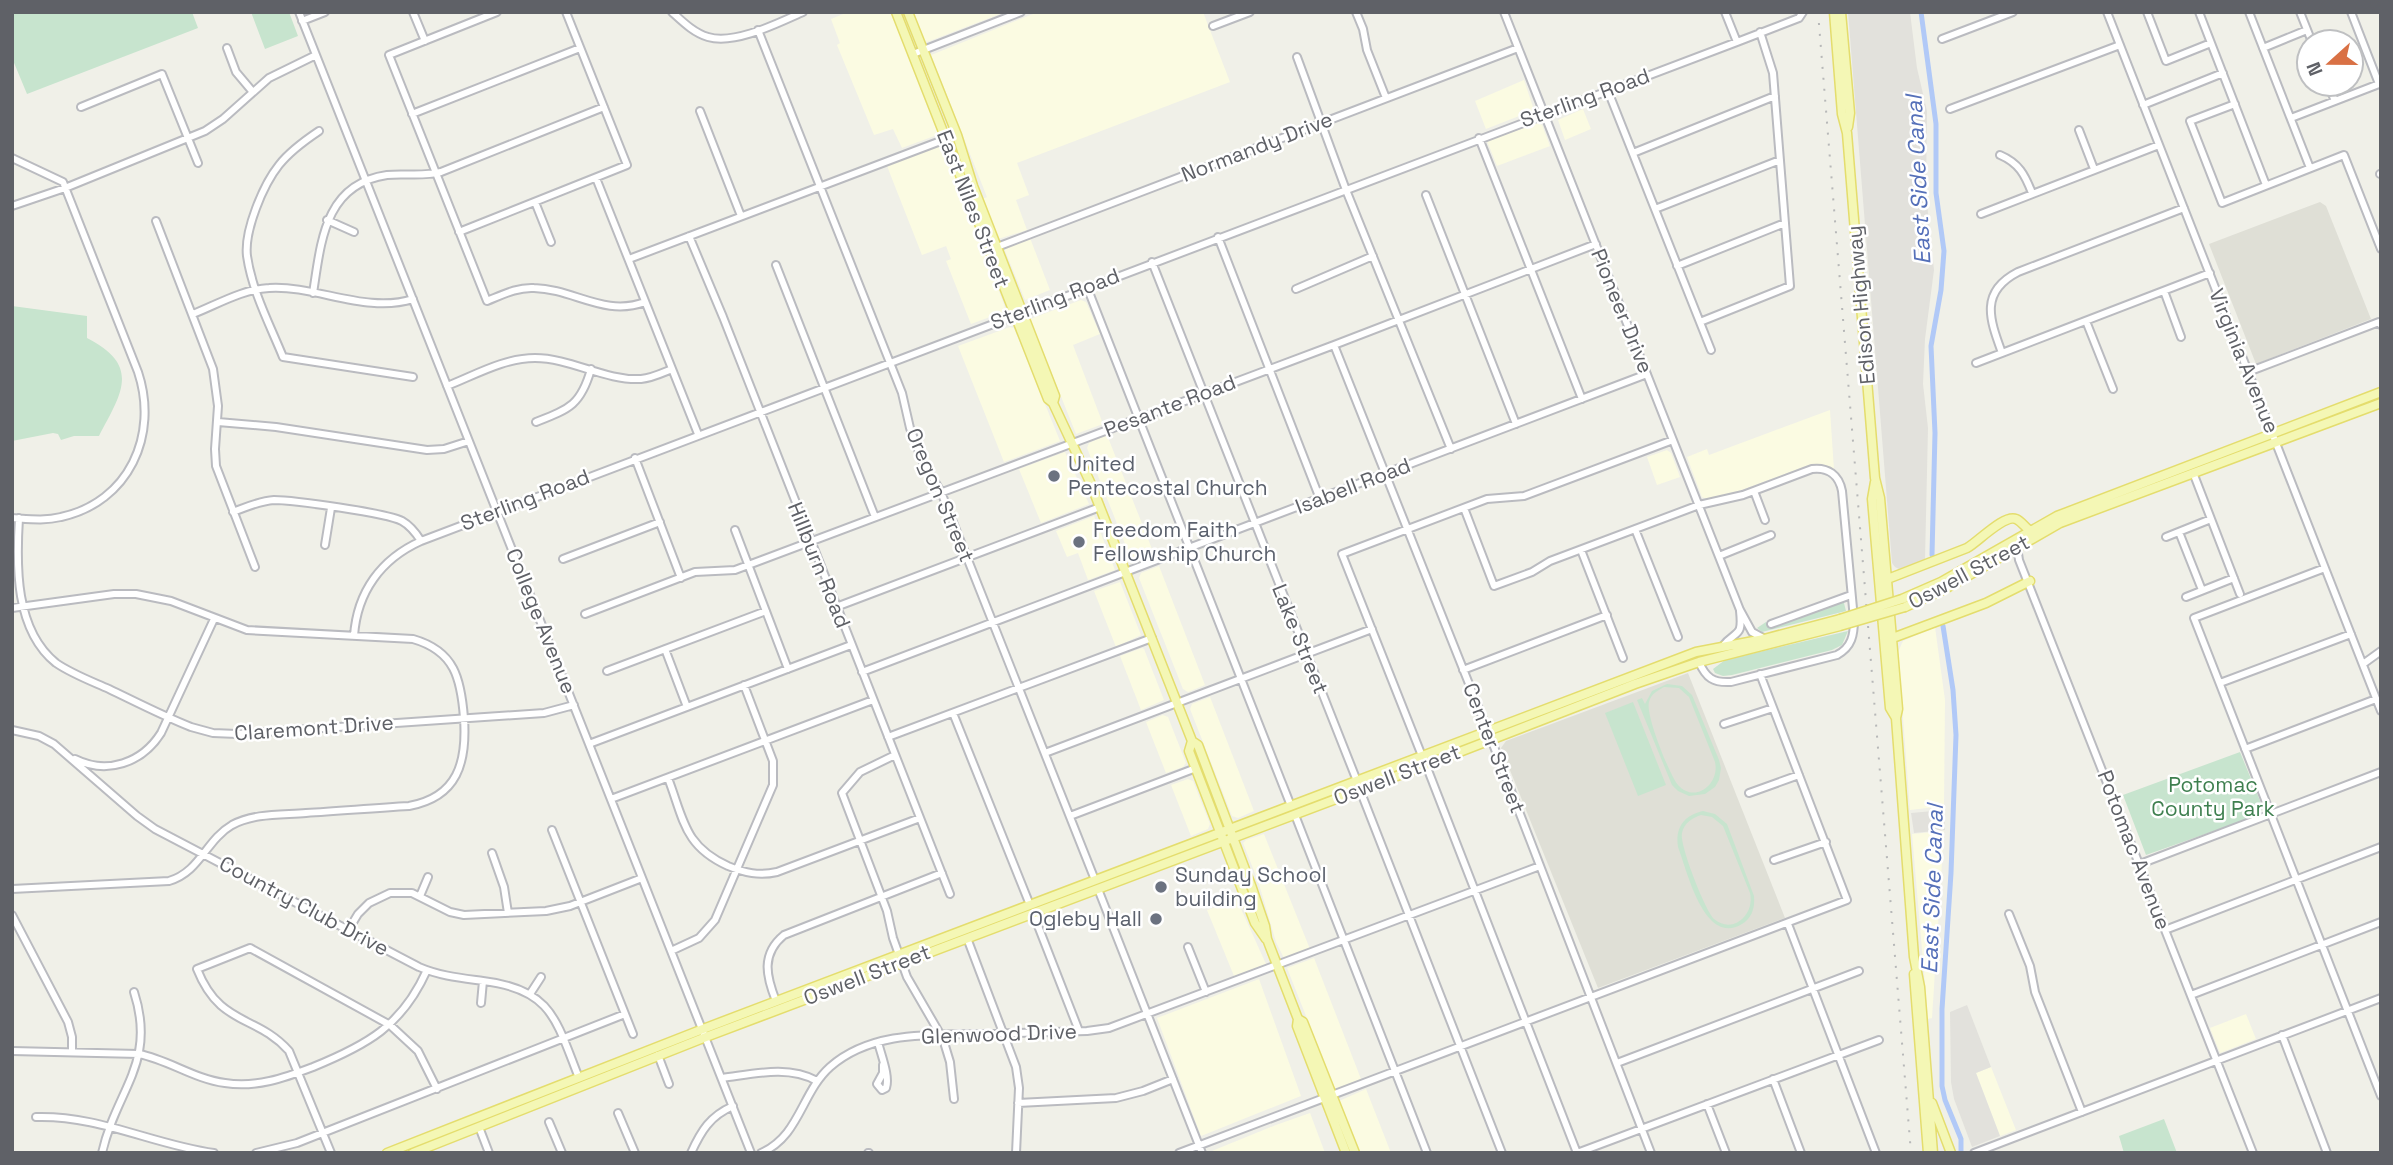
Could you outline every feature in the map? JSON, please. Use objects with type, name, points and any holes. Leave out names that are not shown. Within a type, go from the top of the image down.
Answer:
[{"type":"main road","name":"East Niles Street","points":[[896,12],[974,209],[1055,396],[1054,402],[1070,443],[1100,507],[1192,741],[1198,746],[1255,923],[1267,939],[1298,1019],[1297,1026],[1354,1153]]},
{"type":"main road","name":"Edison Highway","points":[[1834,12],[1842,114],[1847,133],[1875,478],[1880,498],[1888,639],[1898,709],[1896,718],[1914,957],[1913,986],[1930,1153]]},
{"type":"main road","name":"Edison Highway","points":[[1841,12],[1850,113],[1847,133]]},
{"type":"main road","name":"East Niles Street","points":[[908,14],[957,135],[1018,314]]},
{"type":"main road","points":[[946,139],[951,140],[965,176],[971,181]]},
{"type":"main road","points":[[974,209],[988,239],[997,247]]},
{"type":"main road","name":"Oswell Street","points":[[1904,603],[2057,516],[2381,392]]},
{"type":"main road","name":"Oswell Street","points":[[387,1153],[579,1078],[1031,909],[1049,907],[1098,890],[1291,806],[1422,756],[1699,662],[1945,589],[2060,523],[2381,403]]},
{"type":"main road","points":[[2128,498],[2130,493],[2168,473]]},
{"type":"main road","name":"Oswell Street","points":[[1883,580],[1967,548],[2003,520],[2015,519],[2029,530]]},
{"type":"main road","points":[[1888,639],[1986,603],[2030,582]]},
{"type":"main road","name":"Oswell Street","points":[[413,1153],[658,1055],[776,1001],[967,937],[1095,880],[1144,862],[1295,815],[1426,765],[1489,735],[1696,652],[1840,622]]},
{"type":"main road","name":"East Niles Street","points":[[1192,741],[1189,751],[1226,835]]},
{"type":"main road","points":[[1098,890],[1101,883],[1144,862]]},
{"type":"main road","points":[[1049,907],[1059,899],[1092,887],[1095,880]]},
{"type":"main road","name":"Edison Highway","points":[[1914,957],[1920,987],[1929,1096],[1930,1153]]},
{"type":"main road","points":[[531,1105],[577,1083],[579,1078]]},
{"type":"main road","points":[[1921,1082],[1951,1153]]},
{"type":"main road","name":"East Niles Street","points":[[1328,1097],[1346,1153]]},
{"type":"main road","points":[[479,1127],[481,1121],[507,1111],[520,1101]]},
{"type":"street","name":"College Avenue","points":[[299,12],[751,1153]]},
{"type":"street","points":[[302,21],[325,12]]},
{"type":"street","points":[[414,12],[425,41]]},
{"type":"street","points":[[497,12],[389,55],[487,301],[519,289],[533,288],[612,307],[628,307],[645,302]]},
{"type":"street","points":[[459,232],[627,165],[566,12]]},
{"type":"street","points":[[672,12],[694,31],[715,39],[730,39],[803,12]]},
{"type":"street","points":[[912,54],[1021,12]]},
{"type":"street","points":[[1213,26],[1250,12]]},
{"type":"street","points":[[1356,12],[1385,99]]},
{"type":"street","name":"Pioneer Drive","points":[[1504,12],[1740,610],[1752,632],[1764,639]]},
{"type":"street","points":[[1726,12],[1737,42]]},
{"type":"street","points":[[1942,40],[2013,12]]},
{"type":"street","name":"Virginia Avenue","points":[[2107,12],[2381,711]]},
{"type":"street","points":[[2147,12],[2166,61],[2211,43]]},
{"type":"street","points":[[2199,12],[2266,185]]},
{"type":"street","points":[[2249,12],[2310,168]]},
{"type":"street","points":[[2291,118],[2379,84],[2351,12]]},
{"type":"street","name":"Sterling Road","points":[[354,635],[360,604],[375,576],[394,556],[421,541],[1737,42],[1798,18],[1803,13]]},
{"type":"street","name":"Oregon Street","points":[[758,30],[902,393],[913,438],[922,460],[941,492],[1095,880]]},
{"type":"street","points":[[1700,322],[1790,286],[1771,62],[1760,32]]},
{"type":"street","points":[[2263,48],[2295,35]]},
{"type":"street","points":[[1950,109],[2120,45]]},
{"type":"street","points":[[227,48],[236,72],[252,91]]},
{"type":"street","points":[[412,114],[580,48]]},
{"type":"street","name":"Normandy Drive","points":[[997,247],[1518,48]]},
{"type":"street","points":[[12,206],[65,188],[188,138],[223,119],[252,91],[281,70],[316,54]]},
{"type":"street","points":[[1297,57],[1346,190],[1451,449]]},
{"type":"street","points":[[81,107],[162,74],[198,163]]},
{"type":"street","points":[[2143,104],[2223,74]]},
{"type":"street","points":[[1608,91],[1711,350]]},
{"type":"street","points":[[1633,153],[1775,96]]},
{"type":"street","points":[[2235,104],[2190,121],[2222,202],[2344,155],[2381,249]]},
{"type":"street","points":[[313,293],[327,220],[342,198],[366,182],[389,175],[416,176],[436,173],[604,107]]},
{"type":"street","points":[[700,111],[741,216]]},
{"type":"street","points":[[2079,130],[2094,169]]},
{"type":"street","points":[[319,131],[297,146],[277,167],[262,194],[251,226],[247,252],[256,289],[283,357],[413,377]]},
{"type":"street","points":[[1479,138],[1582,399]]},
{"type":"street","points":[[629,259],[946,139]]},
{"type":"street","points":[[1981,214],[2159,145]]},
{"type":"street","points":[[2000,155],[2018,166],[2032,193]]},
{"type":"street","points":[[12,158],[63,182],[145,394],[145,426],[140,446],[132,465],[119,483],[101,500],[81,511],[60,517],[16,518]]},
{"type":"street","points":[[1655,209],[1780,160]]},
{"type":"street","points":[[596,178],[698,434]]},
{"type":"street","points":[[1426,195],[1516,424]]},
{"type":"street","points":[[535,202],[551,242]]},
{"type":"street","points":[[2002,353],[1989,311],[1993,295],[2006,279],[2184,208]]},
{"type":"street","points":[[327,220],[354,232]]},
{"type":"street","points":[[156,221],[213,369],[218,422],[216,466],[255,567]]},
{"type":"street","points":[[1677,265],[1785,223]]},
{"type":"street","name":"Hillburn Road","points":[[689,236],[950,894]]},
{"type":"street","points":[[1218,237],[1320,499]]},
{"type":"street","name":"Pesante Road","points":[[584,614],[702,571],[728,572],[749,565],[1596,244]]},
{"type":"street","points":[[1296,289],[1373,256]]},
{"type":"street","name":"Lake Street","points":[[1152,262],[1357,781]]},
{"type":"street","points":[[776,265],[875,517]]},
{"type":"street","points":[[1976,363],[2210,273]]},
{"type":"street","points":[[1087,287],[1291,806]]},
{"type":"street","points":[[193,314],[256,289],[279,288],[387,304],[413,299]]},
{"type":"street","points":[[2164,291],[2181,337]]},
{"type":"street","points":[[2086,321],[2113,389]]},
{"type":"street","points":[[2248,372],[2380,324]]},
{"type":"street","name":"Center Street","points":[[1334,345],[1651,1153]]},
{"type":"street","points":[[447,386],[504,363],[524,359],[553,360],[638,379],[672,369]]},
{"type":"street","points":[[536,422],[574,404],[583,394],[591,369]]},
{"type":"street","name":"Isabell Road","points":[[862,672],[1647,374]]},
{"type":"street","points":[[218,422],[276,427],[427,450],[444,449],[469,441]]},
{"type":"street","points":[[1422,756],[1342,554],[1494,497],[1524,496],[1673,440]]},
{"type":"street","points":[[635,458],[681,578]]},
{"type":"street","points":[[1464,508],[1494,586],[1699,505],[1732,499],[1817,468],[1833,473],[1840,482],[1842,491],[1854,619],[1852,640],[1843,652],[1720,683],[1712,681],[1699,662]]},
{"type":"street","points":[[2194,475],[2240,594]]},
{"type":"street","points":[[1754,491],[1765,520]]},
{"type":"street","points":[[233,512],[254,503],[273,500],[331,508],[395,518],[408,525],[421,541]]},
{"type":"street","points":[[836,607],[1100,507]]},
{"type":"street","points":[[326,545],[331,508]]},
{"type":"street","name":"Claremont Drive","points":[[16,518],[17,557],[24,607],[29,627],[37,642],[59,664],[168,717],[202,730],[237,734],[464,719],[550,713],[574,705]]},
{"type":"street","points":[[2166,537],[2211,519]]},
{"type":"street","points":[[563,559],[660,522]]},
{"type":"street","points":[[1635,529],[1678,637]]},
{"type":"street","points":[[735,530],[788,669]]},
{"type":"street","points":[[2179,532],[2202,590]]},
{"type":"street","points":[[1719,556],[1771,535]]},
{"type":"street","name":"Potomac Avenue","points":[[2017,547],[2019,560],[2030,582],[2252,1153]]},
{"type":"street","points":[[1581,550],[1623,658]]},
{"type":"street","points":[[2325,568],[2194,618],[2381,1097]]},
{"type":"street","points":[[2186,597],[2234,578]]},
{"type":"street","points":[[12,608],[114,594],[136,594],[171,601],[236,628],[258,632],[413,639],[438,650],[458,677],[466,743],[461,766],[452,782],[433,798],[408,806],[250,818],[224,830],[189,872],[169,881],[12,889]]},
{"type":"street","points":[[1771,624],[1851,595]]},
{"type":"street","points":[[1722,647],[1742,628],[1740,610]]},
{"type":"street","points":[[607,671],[766,611]]},
{"type":"street","points":[[1463,670],[1607,615]]},
{"type":"street","points":[[65,753],[95,766],[121,764],[137,757],[151,746],[168,717],[214,619]]},
{"type":"street","points":[[1045,753],[1372,629]]},
{"type":"street","points":[[2220,683],[2351,634]]},
{"type":"street","points":[[888,737],[1152,638]]},
{"type":"street","points":[[589,744],[851,645]]},
{"type":"street","points":[[665,649],[687,707]]},
{"type":"street","points":[[2363,664],[2381,652]]},
{"type":"street","points":[[1179,1153],[1201,1149],[1395,1071],[1847,900],[1760,674]]},
{"type":"street","points":[[671,951],[692,942],[710,927],[773,785],[772,761],[744,685]]},
{"type":"street","points":[[2245,749],[2376,699]]},
{"type":"street","points":[[611,799],[873,700]]},
{"type":"street","points":[[1724,724],[1773,708]]},
{"type":"street","points":[[953,713],[1079,1031]]},
{"type":"street","name":"Country Club Drive","points":[[12,730],[38,736],[65,753],[146,823],[427,970],[447,976],[513,986],[530,994],[548,1009],[579,1078]]},
{"type":"street","points":[[895,755],[860,772],[842,793],[911,985],[941,1035],[950,1062],[954,1099]]},
{"type":"street","points":[[1426,765],[1577,1153],[1879,1040]]},
{"type":"street","points":[[1070,816],[1196,768]]},
{"type":"street","points":[[2140,864],[2381,772]]},
{"type":"street","points":[[1749,793],[1799,775]]},
{"type":"street","points":[[667,778],[693,841],[705,854],[737,870],[754,874],[776,872],[920,818]]},
{"type":"street","points":[[1360,790],[1502,1153]]},
{"type":"street","points":[[1295,815],[1427,1153]]},
{"type":"street","points":[[552,830],[633,1034]]},
{"type":"street","points":[[1774,860],[1826,842]]},
{"type":"street","points":[[2165,930],[2381,847]]},
{"type":"street","points":[[492,853],[504,887],[508,913]]},
{"type":"street","name":"Glenwood Drive","points":[[761,1153],[775,1146],[789,1133],[817,1081],[830,1068],[848,1054],[877,1042],[900,1037],[1109,1028],[1540,866]]},
{"type":"street","points":[[776,1001],[768,981],[766,966],[770,951],[779,939],[794,929],[942,873]]},
{"type":"street","points":[[420,896],[428,877]]},
{"type":"street","points":[[349,929],[362,908],[375,899],[398,892],[420,896],[457,914],[508,913],[557,909],[642,878]]},
{"type":"street","points":[[1098,890],[1201,1149]]},
{"type":"street","points":[[2009,914],[2029,966],[2035,992],[2082,1112]]},
{"type":"street","points":[[12,915],[68,1022],[72,1052]]},
{"type":"street","points":[[2191,995],[2381,922]]},
{"type":"street","points":[[1788,924],[1876,1153]]},
{"type":"street","points":[[967,937],[1016,1067],[1016,1153]]},
{"type":"street","points":[[1188,947],[1206,992]]},
{"type":"street","points":[[331,1153],[294,1058],[283,1044],[231,1014],[216,1002],[197,969],[250,948],[390,1025],[418,1051],[437,1089]]},
{"type":"street","points":[[12,1051],[139,1054],[159,1059],[202,1078],[224,1083],[259,1084],[299,1072],[359,1048],[390,1025],[416,994],[427,970]]},
{"type":"street","points":[[1617,1063],[1859,971]]},
{"type":"street","points":[[530,994],[541,977]]},
{"type":"street","points":[[481,1003],[483,981]]},
{"type":"street","points":[[103,1153],[110,1126],[130,1085],[139,1054],[140,1021],[134,992]]},
{"type":"street","points":[[1974,1153],[2381,998]]},
{"type":"street","points":[[256,1153],[282,1148],[323,1133],[625,1014]]},
{"type":"street","points":[[2282,1035],[2328,1153]]},
{"type":"street","points":[[877,1042],[883,1065]]},
{"type":"street","points":[[658,1055],[669,1084]]},
{"type":"street","points":[[722,1078],[786,1072],[801,1074],[817,1081]]},
{"type":"street","points":[[1018,1103],[1116,1098],[1173,1079]]},
{"type":"street","points":[[1773,1079],[1801,1153]]},
{"type":"street","points":[[1707,1104],[1726,1153]]},
{"type":"street","points":[[691,1153],[706,1124],[717,1114],[733,1106]]},
{"type":"street","points":[[618,1113],[635,1153]]},
{"type":"street","points":[[36,1117],[77,1119],[214,1153]]},
{"type":"street","points":[[549,1122],[562,1153]]},
{"type":"street","points":[[479,1127],[489,1153]]},
{"type":"street","points":[[167,1153],[170,1143]]},
{"type":"shaded area","points":[[848,12],[891,12],[938,131],[937,135],[902,148],[893,129],[874,135],[837,45],[840,43],[831,19]]},
{"type":"shaded area","points":[[913,12],[1005,12],[927,42],[923,39]]},
{"type":"shaded area","points":[[1038,12],[1203,12],[1230,82],[1017,163],[1029,195],[1016,200],[1027,230],[998,239],[982,199],[987,197],[931,55]]},
{"type":"shaded area","points":[[1848,12],[1910,12],[1917,68],[1927,111],[1926,194],[1934,270],[1925,339],[1923,384],[1928,428],[1925,560],[1899,569],[1892,563]]},
{"type":"shaded area","points":[[1524,80],[1534,110],[1486,129],[1475,101]]},
{"type":"shaded area","points":[[1583,109],[1591,129],[1565,140],[1558,120]]},
{"type":"shaded area","points":[[1538,123],[1542,125],[1550,146],[1497,166],[1487,141]]},
{"type":"shaded area","points":[[944,145],[1005,307],[1003,312],[971,324],[946,261],[951,259],[946,246],[922,255],[887,166]]},
{"type":"shaded area","points":[[2320,202],[2326,206],[2371,319],[2256,364],[2209,244]]},
{"type":"shaded area","points":[[1030,238],[1050,290],[1025,300],[1004,248]]},
{"type":"shaded area","points":[[1081,300],[1086,302],[1100,334],[1073,345],[1103,424],[1076,434],[1030,319]]},
{"type":"shaded area","points":[[1010,327],[1014,328],[1060,441],[1004,462],[958,346]]},
{"type":"shaded area","points":[[1830,410],[1834,470],[1824,465],[1809,465],[1728,495],[1707,499],[1702,497],[1687,457],[1707,449],[1709,455]]},
{"type":"shaded area","points":[[1107,435],[1154,554],[1136,561],[1131,559],[1087,448],[1089,443]]},
{"type":"shaded area","points":[[1667,450],[1671,453],[1680,477],[1657,485],[1647,457]]},
{"type":"shaded area","points":[[1065,452],[1089,504],[1041,523],[1019,469]]},
{"type":"shaded area","points":[[1094,516],[1115,570],[1088,580],[1078,553],[1067,557],[1056,531]]},
{"type":"shaded area","points":[[1159,566],[1205,685],[1188,692],[1183,689],[1139,578],[1141,573]]},
{"type":"shaded area","points":[[1120,582],[1141,635],[1116,647],[1094,591]]},
{"type":"shaded area","points":[[1935,627],[1945,700],[1944,806],[1910,810],[1898,652],[1903,641]]},
{"type":"shaded area","points":[[1142,648],[1164,700],[1141,710],[1120,656]]},
{"type":"shaded area","points":[[1688,673],[1785,918],[1598,988],[1501,748],[1506,741]]},
{"type":"shaded area","points":[[1210,697],[1254,811],[1238,818],[1232,816],[1190,709],[1192,704]]},
{"type":"shaded area","points":[[1163,715],[1168,717],[1186,763],[1183,767],[1166,773],[1146,722]]},
{"type":"shaded area","points":[[1188,779],[1193,781],[1210,824],[1208,829],[1191,836],[1171,785]]},
{"type":"shaded area","points":[[1944,810],[1945,830],[1914,833],[1911,813]]},
{"type":"shaded area","points":[[1944,831],[1932,1018],[1928,1019],[1912,834]]},
{"type":"shaded area","points":[[1264,834],[1310,949],[1284,958],[1276,942],[1258,881],[1243,843]]},
{"type":"shaded area","points":[[1237,900],[1266,964],[1234,976],[1207,910]]},
{"type":"shaded area","points":[[1314,958],[1361,1079],[1335,1089],[1287,968]]},
{"type":"shaded area","points":[[1259,979],[1301,1096],[1201,1136],[1157,1018]]},
{"type":"shaded area","points":[[1967,1005],[1991,1067],[1976,1073],[2000,1136],[1972,1147],[1954,1099],[1951,1082],[1950,1012]]},
{"type":"shaded area","points":[[2246,1014],[2256,1039],[2220,1053],[2210,1028]]},
{"type":"shaded area","points":[[1991,1067],[2016,1130],[2000,1136],[1976,1073]]},
{"type":"shaded area","points":[[1366,1089],[1391,1153],[1359,1153],[1339,1101]]},
{"type":"shaded area","points":[[1310,1113],[1325,1153],[1207,1153],[1276,1125]]},
{"type":"green space","points":[[12,12],[192,12],[198,28],[27,94],[12,58]]},
{"type":"green space","points":[[251,12],[289,12],[298,36],[265,49]]},
{"type":"green space","points":[[12,306],[87,316],[87,338],[115,359],[121,370],[119,394],[99,436],[74,436],[61,440],[58,434],[53,433],[12,441]]},
{"type":"green space","points":[[1840,602],[1844,603],[1846,611],[1762,632],[1757,628],[1766,622],[1769,628]]},
{"type":"green space","points":[[1848,631],[1842,645],[1832,650],[1732,675],[1723,676],[1715,673],[1713,669],[1725,660]]},
{"type":"green space","points":[[1667,684],[1682,686],[1692,695],[1721,768],[1715,787],[1705,794],[1689,796],[1672,785],[1637,700],[1642,698],[1645,704],[1652,691]],"holes":[[[1664,687],[1679,688],[1689,697],[1716,770],[1714,778],[1705,789],[1692,793],[1678,785],[1674,779],[1659,745],[1649,709],[1650,699],[1657,691]]]},
{"type":"green space","points":[[1633,702],[1666,785],[1638,796],[1605,713]]},
{"type":"green space","name":"Potomac County Park","points":[[2240,752],[2263,808],[2259,815],[2146,855],[2123,795]]},
{"type":"green space","points":[[1703,811],[1715,814],[1727,824],[1754,896],[1752,912],[1742,924],[1729,928],[1717,925],[1707,916],[1692,888],[1677,840],[1682,823]],"holes":[[[1701,815],[1712,817],[1723,826],[1750,893],[1751,901],[1746,915],[1728,925],[1714,919],[1710,913],[1694,877],[1682,839],[1683,829],[1689,821]]]},
{"type":"green space","points":[[2164,1119],[2177,1153],[2124,1153],[2119,1136]]},
{"type":"waterway","name":"East Side Canal","points":[[1921,12],[1936,124],[1936,193],[1944,251],[1941,290],[1931,346],[1935,433],[1932,555]]},
{"type":"waterway","name":"East Side Canal","points":[[1943,626],[1953,690],[1956,735],[1942,1009],[1942,1086],[1961,1139],[1961,1152]]},
{"type":"railway","points":[[1818,12],[1911,1153]]},
{"type":"place","name":"United Pentecostal Church","points":[[1054,476]]},
{"type":"place","name":"Freedom Faith Fellowship Church","points":[[1079,542]]},
{"type":"place","name":"Sunday School building","points":[[1161,887]]},
{"type":"place","name":"Ogleby Hall","points":[[1156,919]]}]
